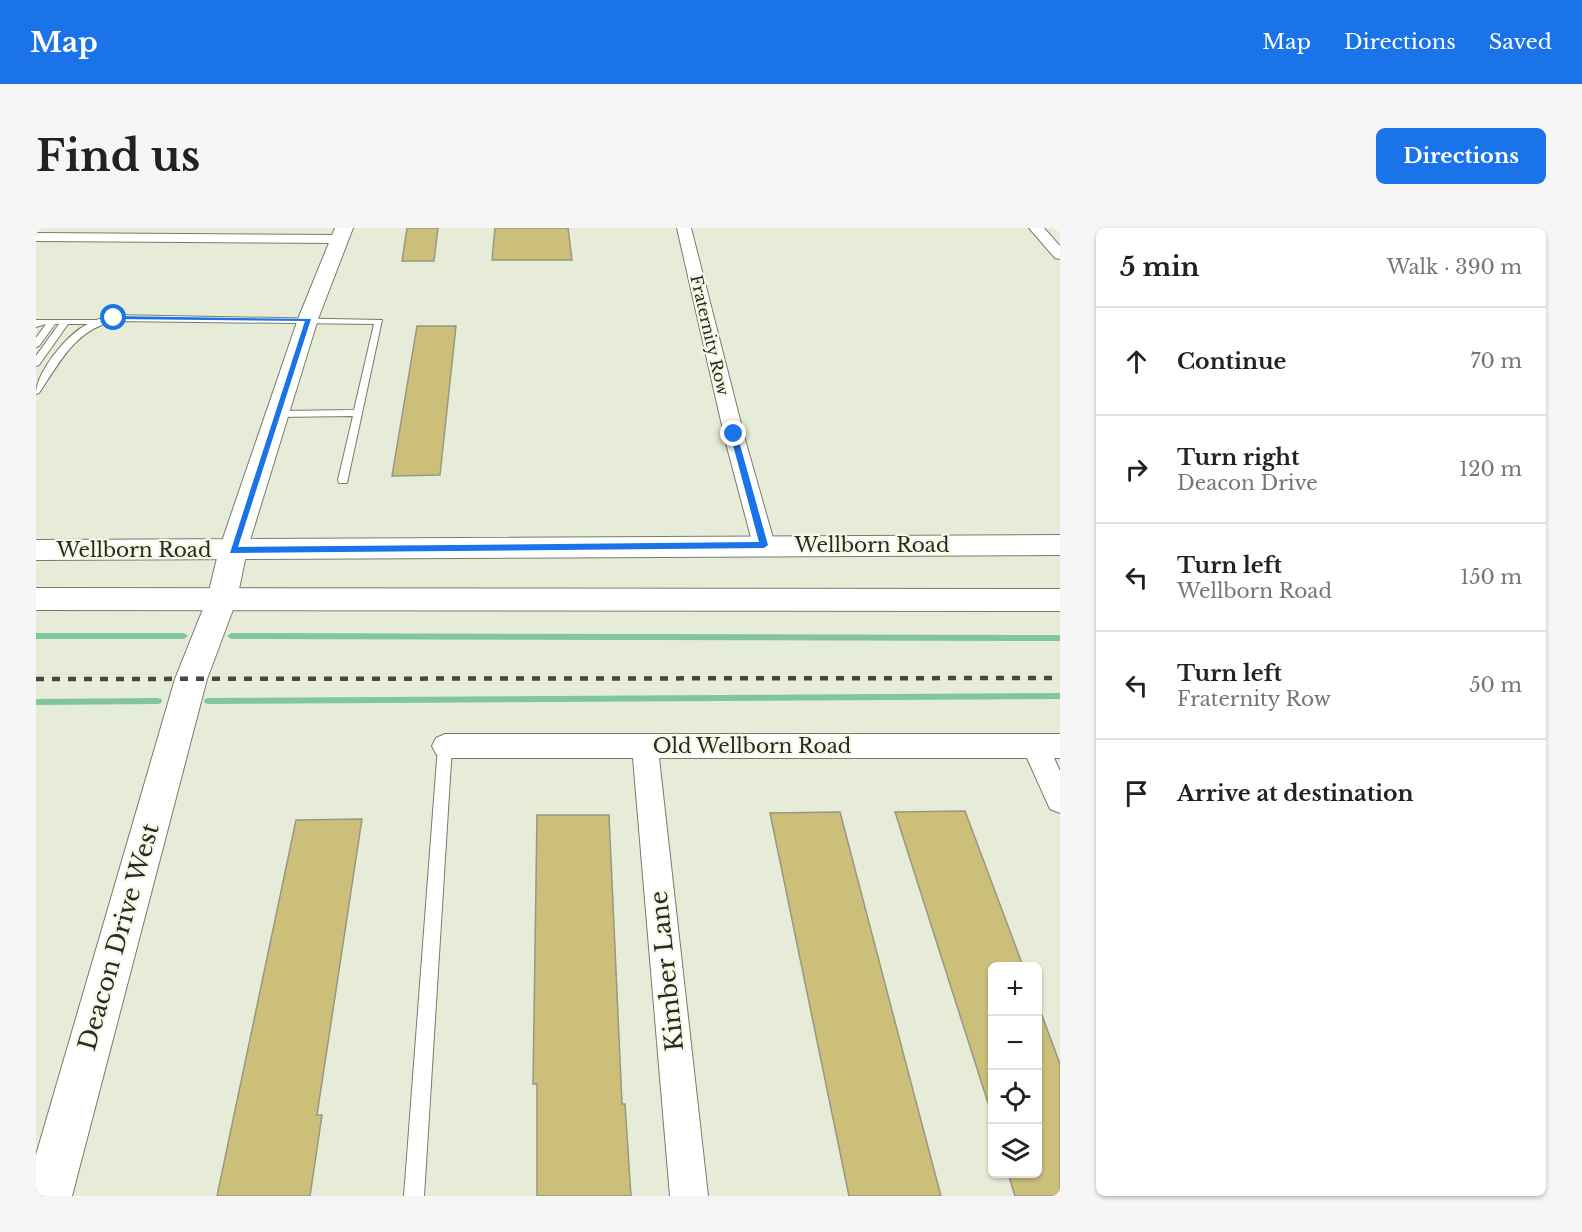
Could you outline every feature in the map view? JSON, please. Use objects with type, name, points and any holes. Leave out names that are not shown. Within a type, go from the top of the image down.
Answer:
[{"type":"main road","name":"Deacon Drive West","points":[[48,1196],[191,679],[222,599],[233,550],[308,319],[341,233]]},
{"type":"main road","name":"Wellborn Road","points":[[36,550],[1060,545]]},
{"type":"main road","points":[[36,598],[1060,600]]},
{"type":"street","name":"Fraternity Row","points":[[684,228],[736,443],[764,545]]},
{"type":"street","points":[[1036,228],[1060,255]]},
{"type":"street","points":[[36,237],[341,233]]},
{"type":"street","name":"Old Wellborn Road","points":[[445,746],[1047,746]]},
{"type":"street","name":"Kimber Lane","points":[[645,746],[689,1196]]},
{"type":"street","points":[[1047,746],[1060,800]]},
{"type":"lane","points":[[36,324],[38,322],[95,321],[114,318],[379,321],[343,480]]},
{"type":"lane","points":[[36,344],[53,321]]},
{"type":"lane","points":[[36,363],[65,321]]},
{"type":"lane","points":[[36,391],[77,331],[95,321]]},
{"type":"lane","points":[[278,414],[357,413]]},
{"type":"lane","points":[[414,1196],[445,746]]},
{"type":"building","points":[[407,228],[438,228],[434,261],[402,261]]},
{"type":"building","points":[[495,228],[568,228],[572,260],[492,260]]},
{"type":"building","points":[[417,326],[456,326],[440,475],[392,476]]},
{"type":"building","points":[[965,811],[1022,962],[988,962],[988,1103],[895,812]]},
{"type":"building","points":[[840,812],[941,1196],[849,1196],[770,813]]},
{"type":"building","points":[[537,815],[609,815],[622,1104],[625,1104],[631,1196],[537,1196],[537,1084],[533,1084]]},
{"type":"building","points":[[362,819],[317,1115],[322,1115],[310,1196],[217,1196],[296,820]]},
{"type":"building","points":[[1042,1015],[1060,1064],[1060,1196],[1015,1196],[1010,1178],[1042,1178]]},
{"type":"waterway","points":[[36,636],[184,636]]},
{"type":"waterway","points":[[231,636],[1060,638]]},
{"type":"waterway","points":[[208,701],[1060,696]]},
{"type":"waterway","points":[[36,702],[158,701]]},
{"type":"railway","points":[[36,679],[1060,678]]},
{"type":"route","points":[[114,318],[308,319],[233,550],[764,545],[734,434]]}]
